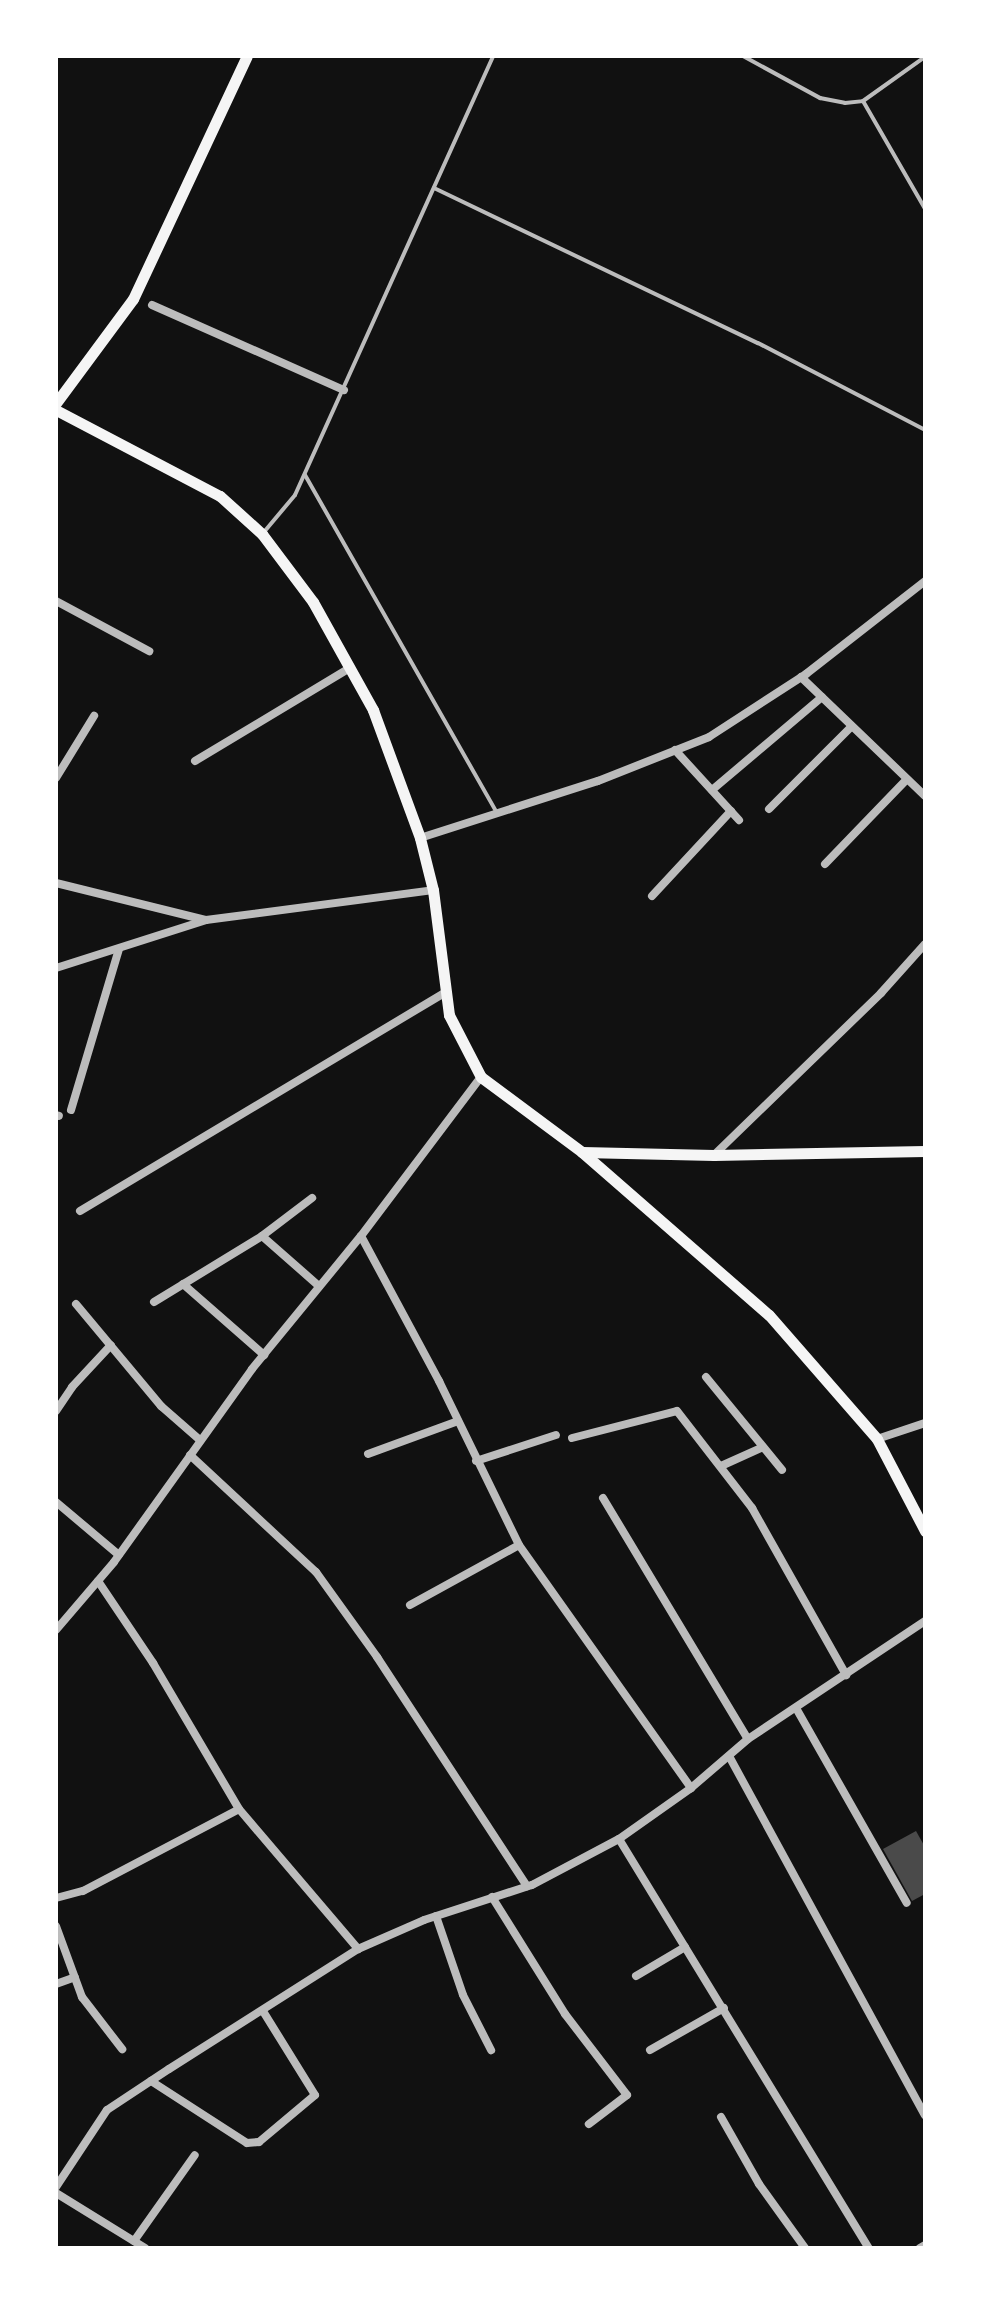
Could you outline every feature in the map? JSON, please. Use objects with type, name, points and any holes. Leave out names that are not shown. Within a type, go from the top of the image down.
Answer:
[{"type":"main road","points":[[56,403],[133,299],[247,56]]},
{"type":"main road","points":[[56,410],[220,496],[262,534],[313,602],[373,710],[420,838],[433,890],[449,1015],[481,1077],[582,1152],[769,1315],[877,1439],[925,1531]]},
{"type":"main road","points":[[582,1152],[714,1155],[925,1151]]},
{"type":"street","points":[[152,305],[344,390]]},
{"type":"street","points":[[420,838],[598,781],[709,737],[921,594],[925,581]]},
{"type":"street","points":[[56,601],[149,651]]},
{"type":"street","points":[[195,761],[350,668]]},
{"type":"street","points":[[801,677],[925,796]]},
{"type":"street","points":[[712,790],[822,697]]},
{"type":"street","points":[[56,778],[94,716]]},
{"type":"street","points":[[769,809],[852,726]]},
{"type":"street","points":[[675,750],[739,820]]},
{"type":"street","points":[[825,864],[907,779]]},
{"type":"street","points":[[652,896],[731,811]]},
{"type":"street","points":[[56,883],[206,920]]},
{"type":"street","points":[[56,968],[206,920],[433,890]]},
{"type":"street","points":[[714,1155],[881,993],[925,944]]},
{"type":"street","points":[[71,1110],[119,949]]},
{"type":"street","points":[[80,1211],[446,992]]},
{"type":"street","points":[[56,1630],[119,1555],[264,1355],[361,1236],[481,1077]]},
{"type":"street","points":[[154,1302],[262,1236],[312,1198]]},
{"type":"street","points":[[262,1236],[319,1286]]},
{"type":"street","points":[[361,1236],[380,1266],[519,1545],[691,1788]]},
{"type":"street","points":[[183,1284],[264,1355]]},
{"type":"street","points":[[76,1304],[161,1406],[200,1440]]},
{"type":"street","points":[[56,1411],[111,1345]]},
{"type":"street","points":[[706,1377],[782,1470]]},
{"type":"street","points":[[572,1438],[677,1411],[752,1508],[846,1675]]},
{"type":"street","points":[[368,1454],[458,1421]]},
{"type":"street","points":[[877,1439],[925,1423]]},
{"type":"street","points":[[476,1461],[556,1435]]},
{"type":"street","points":[[721,1466],[763,1447]]},
{"type":"street","points":[[190,1455],[316,1572],[377,1657],[527,1886]]},
{"type":"street","points":[[603,1498],[748,1739]]},
{"type":"street","points":[[56,1502],[119,1555]]},
{"type":"street","points":[[410,1605],[519,1545]]},
{"type":"street","points":[[98,1581],[153,1663],[239,1809],[358,1949]]},
{"type":"street","points":[[145,2248],[56,2190],[107,2110],[358,1949],[436,1916],[527,1886],[619,1839],[691,1788],[748,1739],[925,1621]]},
{"type":"street","points":[[796,1708],[907,1903]]},
{"type":"street","points":[[729,1756],[925,2115]]},
{"type":"street","points":[[56,1898],[83,1891],[239,1809]]},
{"type":"street","points":[[619,1839],[869,2248]]},
{"type":"street","points":[[492,1897],[565,2014],[627,2095],[589,2124]]},
{"type":"street","points":[[436,1916],[463,1995],[491,2050]]},
{"type":"street","points":[[56,1926],[82,1997],[122,2049]]},
{"type":"street","points":[[636,1976],[685,1947]]},
{"type":"street","points":[[56,1984],[75,1977]]},
{"type":"street","points":[[650,2050],[724,2008]]},
{"type":"street","points":[[151,2081],[247,2143],[259,2142],[315,2095],[263,2011]]},
{"type":"street","points":[[721,2117],[759,2184],[805,2248]]},
{"type":"street","points":[[134,2241],[195,2155]]},
{"type":"lane","points":[[262,534],[295,495],[305,475],[493,56]]},
{"type":"lane","points":[[743,56],[820,98],[845,103],[863,101],[925,57]]},
{"type":"lane","points":[[863,101],[925,209]]},
{"type":"lane","points":[[434,188],[758,343],[925,430]]},
{"type":"lane","points":[[305,475],[497,813]]},
{"type":"building","points":[[916,1831],[925,1847],[925,1894],[912,1901],[883,1849]]}]
